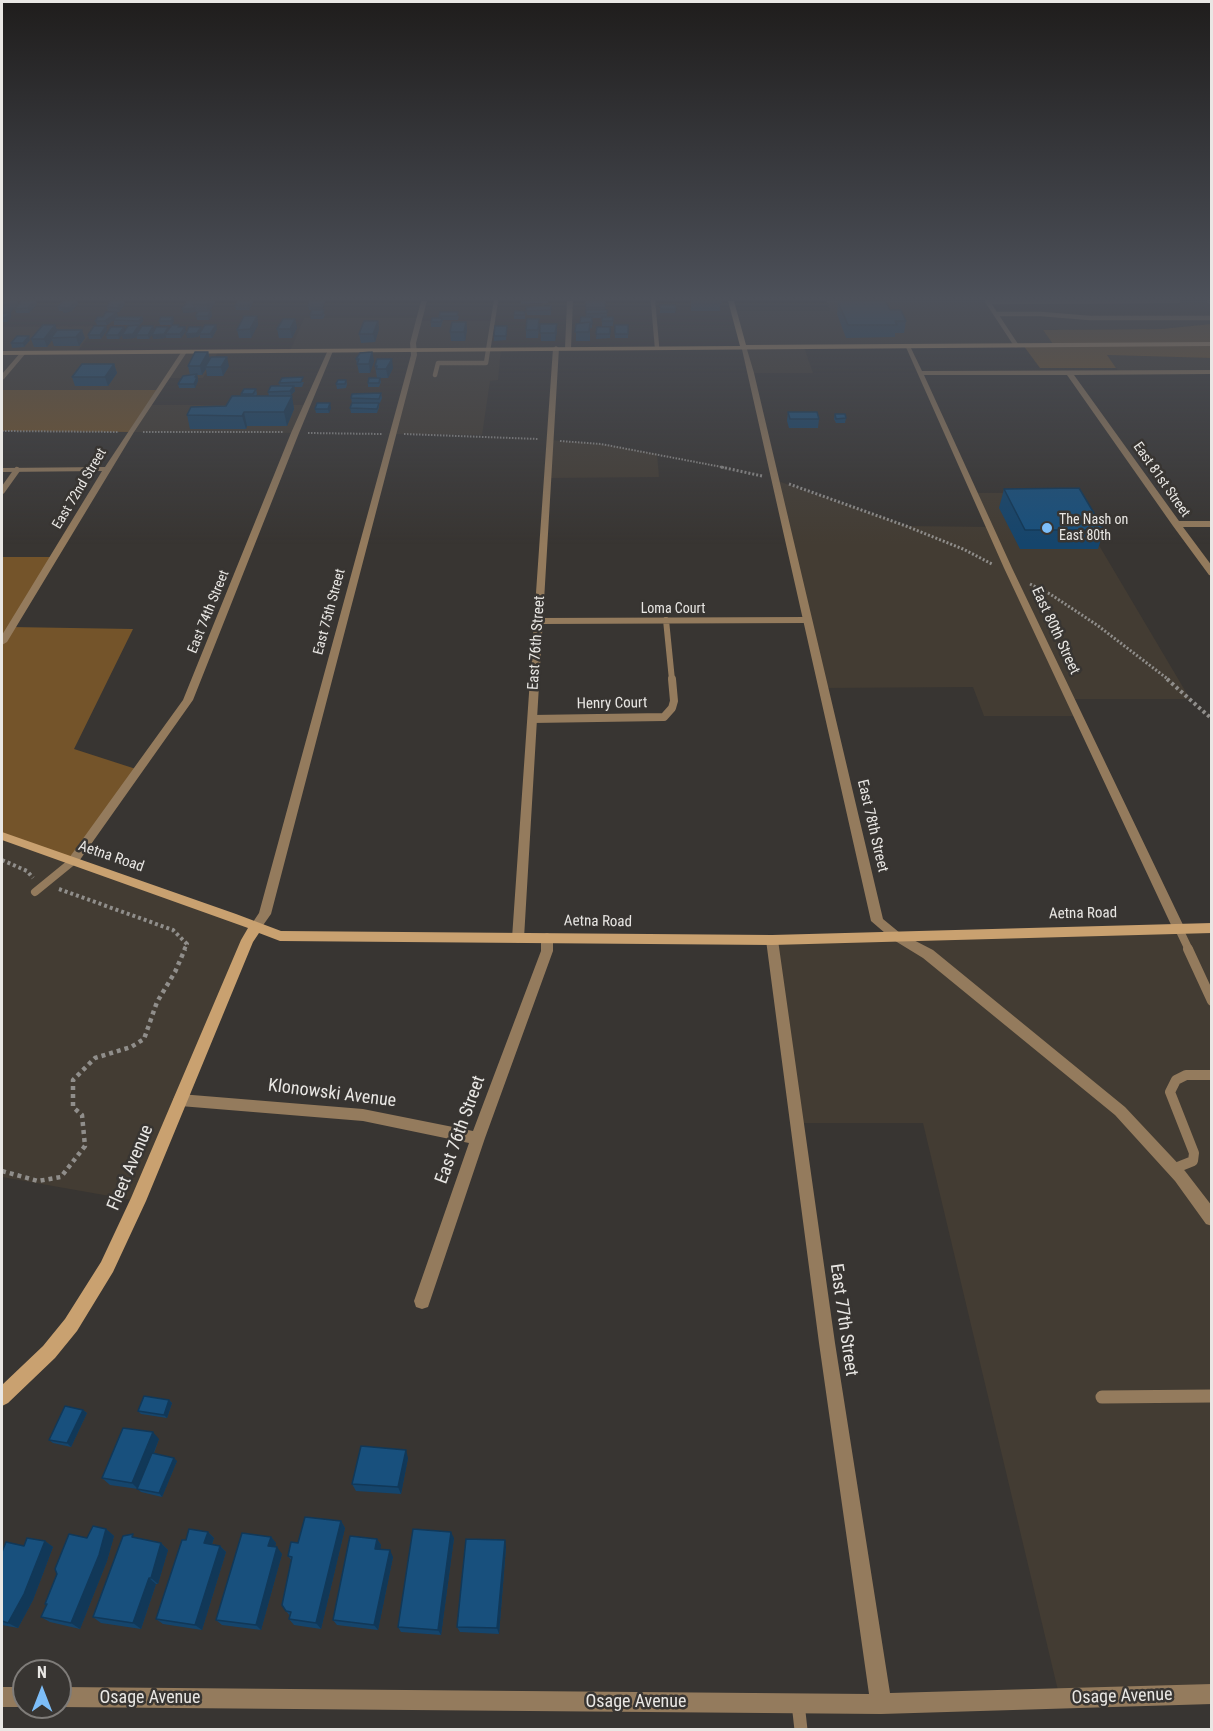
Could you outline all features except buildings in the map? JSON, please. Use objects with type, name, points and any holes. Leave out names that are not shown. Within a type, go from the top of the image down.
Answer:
[{"type":"main road","name":"Aetna Road","points":[[2,836],[280,936],[772,940],[1212,928]]},
{"type":"main road","name":"Fleet Avenue","points":[[2,1397],[49,1352],[71,1326],[90,1297],[122,1238],[247,940],[255,928]]},
{"type":"street","name":"East 72nd Street","points":[[2,642],[130,432],[164,382]]},
{"type":"street","name":"East 74th Street","points":[[73,861],[188,700],[316,382]]},
{"type":"street","name":"East 75th Street","points":[[255,928],[265,914],[406,382]]},
{"type":"street","name":"East 76th Street","points":[[518,938],[554,382]]},
{"type":"street","name":"East 78th Street","points":[[753,382],[877,921],[896,936],[928,954],[1120,1111],[1173,1169],[1212,1219]]},
{"type":"street","name":"East 80th Street","points":[[925,382],[1008,568],[1179,929]]},
{"type":"street","name":"East 81st Street","points":[[1075,382],[1212,573]]},
{"type":"street","points":[[2,470],[109,469]]},
{"type":"street","points":[[1176,524],[1212,524]]},
{"type":"street","name":"East 76th Street","points":[[422,1302],[478,1138],[547,951],[547,938]]},
{"type":"street","name":"East 77th Street","points":[[772,940],[825,1332],[880,1704]]},
{"type":"street","name":"Klonowski Avenue","points":[[180,1100],[363,1115],[478,1138]]},
{"type":"street","name":"Osage Avenue","points":[[72,1697],[880,1704],[1212,1694]]},
{"type":"lane","points":[[2,491],[17,470]]},
{"type":"lane","name":"Loma Court","points":[[538,621],[807,620]]},
{"type":"lane","name":"Henry Court","points":[[532,719],[664,717],[674,701],[666,621]]},
{"type":"lane","points":[[35,892],[73,861]]},
{"type":"lane","points":[[1179,929],[1212,1001]]},
{"type":"lane","points":[[1173,1169],[1193,1161],[1194,1153],[1170,1092],[1176,1080],[1186,1075],[1212,1075]]},
{"type":"lane","points":[[1102,1396],[1212,1396]]},
{"type":"lane","points":[[798,1703],[801,1730]]},
{"type":"path","points":[[2,431],[123,432]]},
{"type":"path","points":[[137,432],[285,432]]},
{"type":"path","points":[[305,433],[383,434]]},
{"type":"path","points":[[399,434],[544,440]]},
{"type":"path","points":[[557,440],[601,444],[666,455],[767,477]]},
{"type":"path","points":[[783,482],[906,526],[963,549],[996,566]]},
{"type":"path","points":[[1036,587],[1097,626],[1171,682],[1212,718]]},
{"type":"path","points":[[2,860],[27,871],[36,881],[172,930],[187,944],[175,972],[157,1002],[144,1040],[131,1047],[95,1058],[74,1080],[73,1107],[82,1115],[85,1146],[61,1177],[38,1181],[2,1171]]},
{"type":"shaded area","points":[[2,382],[165,382],[160,390],[2,390]]},
{"type":"shaded area","points":[[405,382],[490,382],[482,435],[391,434]]},
{"type":"shaded area","points":[[2,390],[160,390],[130,432],[2,431]]},
{"type":"shaded area","points":[[149,405],[308,405],[295,433],[130,432]]},
{"type":"shaded area","points":[[551,440],[601,444],[657,454],[659,477],[549,478]]},
{"type":"shaded area","points":[[775,480],[906,526],[989,527],[975,493],[1068,493],[1190,699],[1072,699],[1079,716],[984,716],[973,687],[822,688]]},
{"type":"shaded area","points":[[2,557],[54,557],[11,627],[133,629],[74,749],[139,770],[73,861],[2,836]]},
{"type":"shaded area","points":[[2,836],[232,917],[255,928],[138,1201],[2,1177]]},
{"type":"shaded area","points":[[1211,928],[1211,1694],[1060,1699],[923,1123],[797,1123],[772,940]]},
{"type":"place","name":"The Nash on East 80th","points":[[1047,528]]}]
